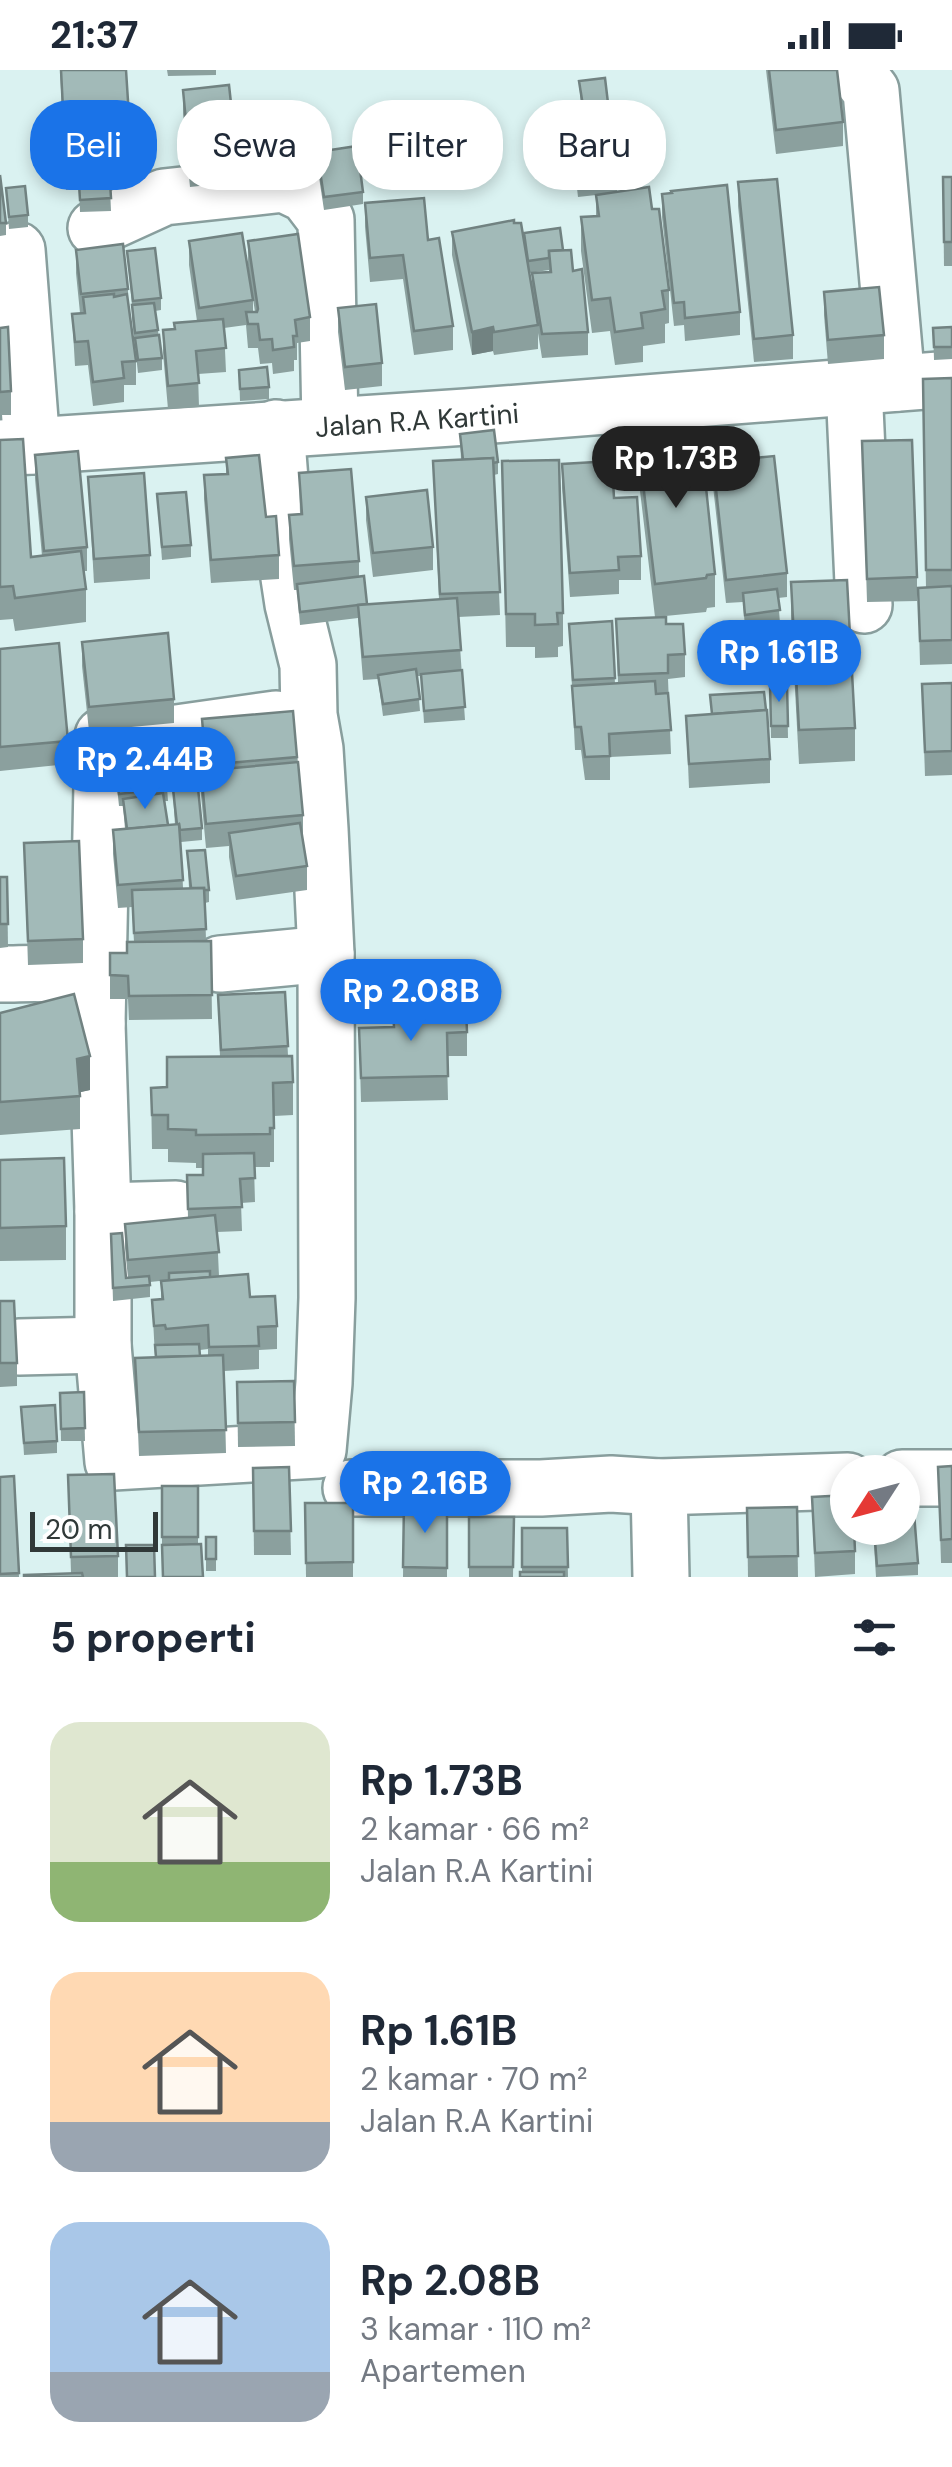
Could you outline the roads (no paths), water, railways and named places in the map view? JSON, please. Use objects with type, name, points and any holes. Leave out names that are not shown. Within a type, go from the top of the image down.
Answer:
[{"type":"street","points":[[855,70],[871,92],[876,384],[864,606]]},
{"type":"street","points":[[96,228],[164,198],[284,184],[307,194],[326,220],[330,425]]},
{"type":"street","points":[[16,447],[17,250]]},
{"type":"street","name":"Jalan R.A Kartini","points":[[16,447],[952,379]]},
{"type":"street","points":[[276,428],[286,558],[308,665],[326,954],[327,1298],[318,1450],[112,1462],[103,1345],[97,1024],[103,736],[163,735],[309,715]]},
{"type":"street","points":[[220,964],[326,954]]},
{"type":"street","points":[[0,974],[68,977],[92,1003],[97,1024]]},
{"type":"street","points":[[103,1210],[176,1208]]},
{"type":"street","points":[[19,1348],[103,1345]]},
{"type":"street","points":[[920,1478],[952,1478]]},
{"type":"street","points":[[350,1488],[830,1481]]},
{"type":"street","points":[[659,1486],[661,1577]]}]
